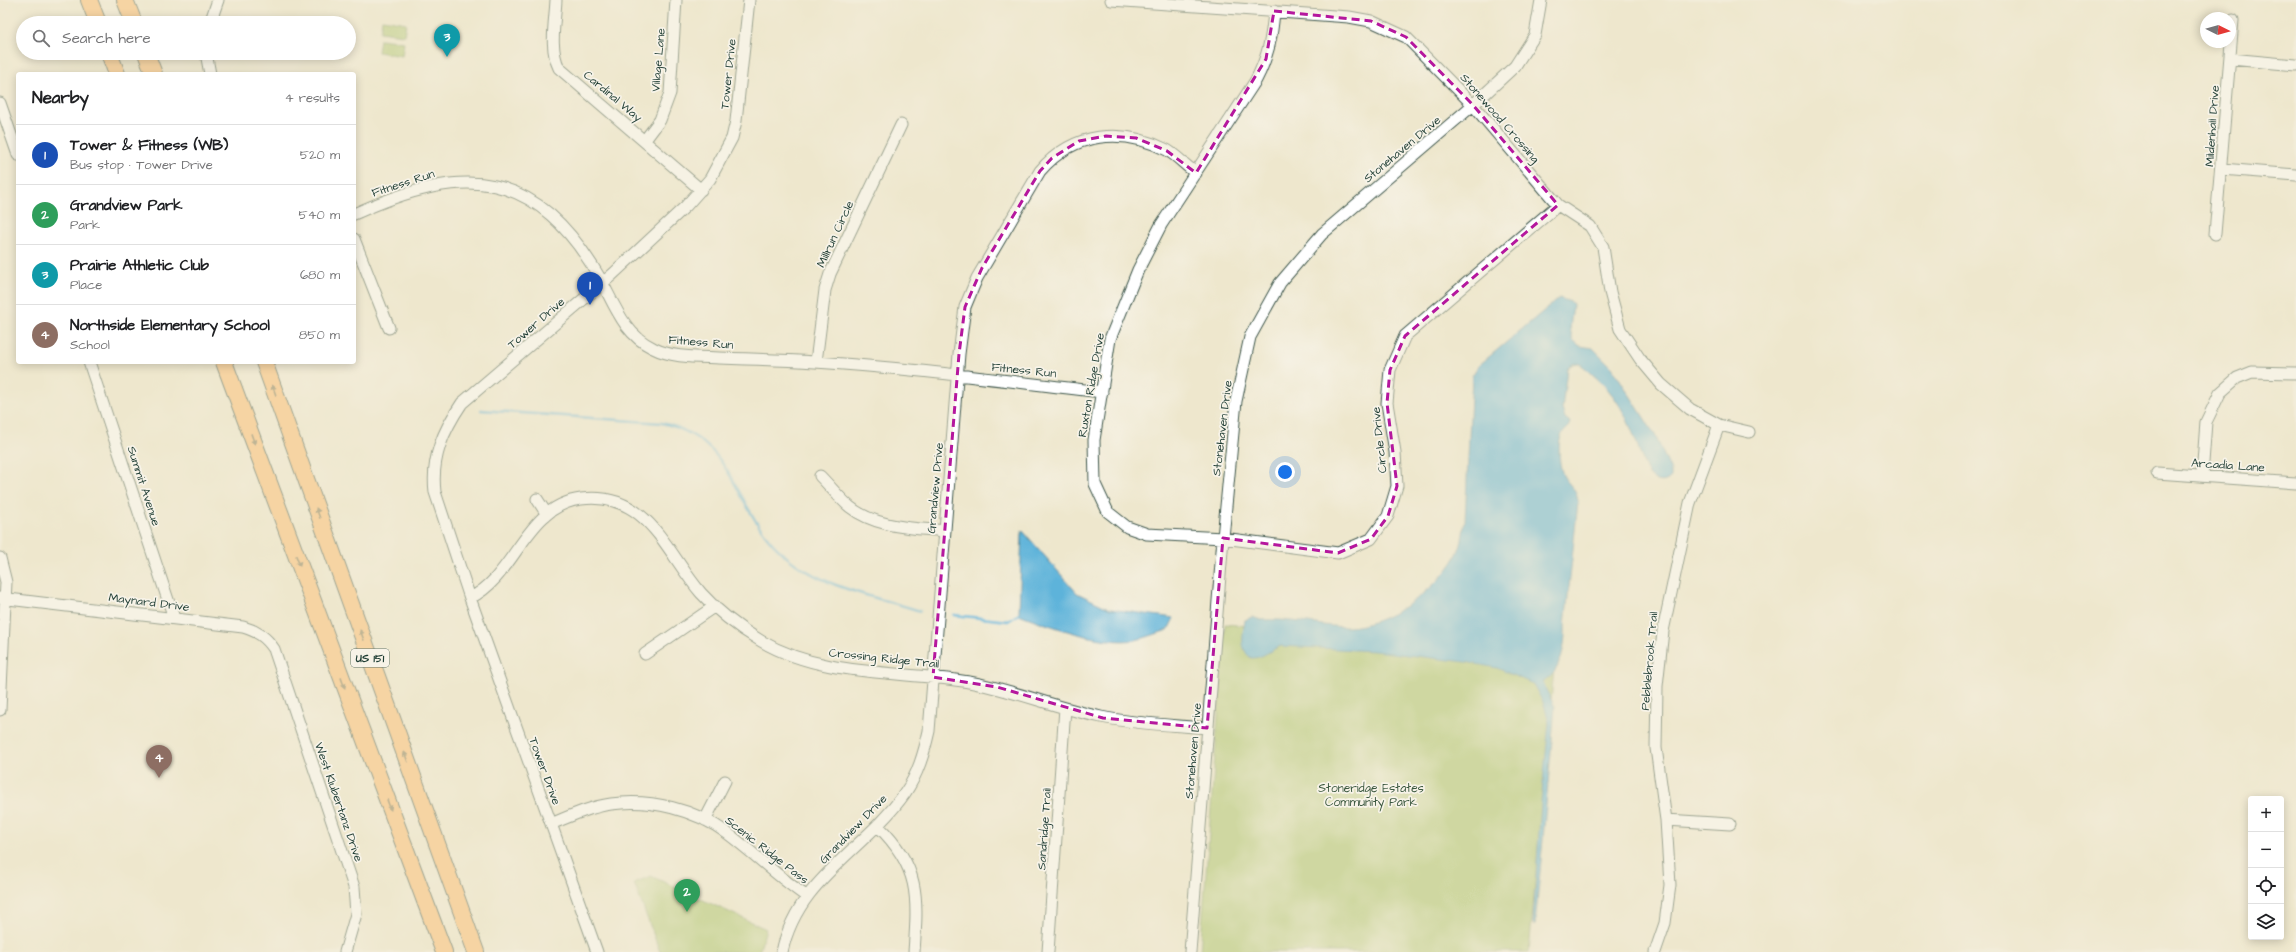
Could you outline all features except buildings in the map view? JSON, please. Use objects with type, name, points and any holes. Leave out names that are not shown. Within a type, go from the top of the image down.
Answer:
[{"type":"highway","points":[[89,0],[95,16]]},
{"type":"highway","points":[[125,0],[131,16]]},
{"type":"highway","points":[[112,60],[116,72]]},
{"type":"highway","points":[[149,60],[153,72]]},
{"type":"highway","name":"US 151","points":[[225,364],[443,952]]},
{"type":"highway","name":"US 151","points":[[265,364],[476,952]]},
{"type":"highway","points":[[414,778],[455,868],[488,952]]},
{"type":"street","points":[[212,16],[218,0]]},
{"type":"street","name":"Cardinal Way","points":[[556,0],[553,49],[555,60],[559,68],[645,140],[701,190]]},
{"type":"street","name":"Village Lane","points":[[645,140],[660,120],[670,92],[676,0]]},
{"type":"street","name":"Tower Drive","points":[[597,952],[470,598],[435,492],[433,476],[435,459],[441,440],[451,418],[462,403],[602,283],[701,190],[710,179],[732,138],[739,103],[749,0]]},
{"type":"street","name":"Stonewood Crossing","points":[[1119,0],[1274,11],[1370,21],[1406,37],[1473,105],[1558,205],[1590,226],[1603,247],[1610,292],[1620,329],[1640,359],[1661,384],[1690,409],[1719,425],[1749,432]]},
{"type":"street","name":"Stonehaven Drive","points":[[1190,952],[1207,728],[1236,401],[1250,337],[1280,283],[1322,234],[1473,105],[1515,66],[1535,35],[1541,0]]},
{"type":"street","name":"Ruxton Ridge Drive","points":[[1223,538],[1147,534],[1127,527],[1108,512],[1095,484],[1094,440],[1110,339],[1138,270],[1161,225],[1252,86],[1266,60],[1272,40],[1274,11]]},
{"type":"street","name":"Mildenhall Drive","points":[[2215,234],[2222,169],[2231,48]]},
{"type":"street","points":[[2230,59],[2296,65]]},
{"type":"street","points":[[207,60],[210,72]]},
{"type":"street","points":[[0,104],[16,148]]},
{"type":"street","name":"Millrun Circle","points":[[816,362],[825,290],[830,274],[902,125]]},
{"type":"street","name":"Grandview Drive","points":[[782,952],[790,924],[806,896],[878,826],[906,792],[922,758],[929,731],[957,376],[965,307],[976,278],[1040,171],[1052,158],[1079,141],[1106,136],[1136,138],[1167,151],[1196,173]]},
{"type":"street","points":[[2222,169],[2296,175]]},
{"type":"street","name":"Fitness Run","points":[[356,213],[432,185],[484,183],[519,194],[536,203],[551,214],[584,255],[602,283],[622,320],[631,332],[642,342],[659,351],[699,357],[816,362],[1102,392]]},
{"type":"street","name":"Circle Drive","points":[[1223,538],[1338,553],[1371,539],[1388,516],[1397,486],[1395,452],[1387,403],[1390,370],[1405,336],[1558,205]]},
{"type":"street","points":[[356,244],[389,328]]},
{"type":"street","name":"Summit Avenue","points":[[90,364],[174,618]]},
{"type":"street","points":[[2202,476],[2206,422],[2220,393],[2237,378],[2252,372],[2296,373]]},
{"type":"street","name":"Pebblebrook Trail","points":[[1655,952],[1665,923],[1670,885],[1666,820],[1656,748],[1657,686],[1663,631],[1690,503],[1719,425]]},
{"type":"street","name":"Arcadia Lane","points":[[2157,473],[2296,483]]},
{"type":"street","points":[[820,476],[851,508],[868,517],[904,527],[945,531]]},
{"type":"street","points":[[470,598],[483,592],[497,578],[546,513],[537,499]]},
{"type":"street","name":"Crossing Ridge Trail","points":[[546,513],[572,501],[593,499],[611,501],[638,511],[652,526],[702,594],[715,606],[740,628],[763,642],[804,659],[840,668],[933,677],[997,687],[1103,718],[1207,728]]},
{"type":"street","points":[[0,558],[6,582],[3,599],[0,710]]},
{"type":"street","name":"Maynard Drive","points":[[3,599],[174,618],[255,630],[270,643],[278,662]]},
{"type":"street","points":[[646,654],[715,606]]},
{"type":"street","name":"West Klubertanz Drive","points":[[278,662],[356,897],[355,923],[345,952]]},
{"type":"street","name":"Sandridge Trail","points":[[1048,952],[1065,708]]},
{"type":"street","points":[[705,820],[725,781]]},
{"type":"street","name":"Scenic Ridge Pass","points":[[551,824],[590,809],[625,802],[677,809],[705,820],[726,832],[806,896]]},
{"type":"street","points":[[1666,820],[1730,824]]},
{"type":"street","points":[[878,826],[898,847],[908,864],[915,885],[916,918],[914,952]]},
{"type":"highlighted area","points":[[1274,11],[1371,21],[1406,37],[1473,105],[1558,205],[1405,336],[1390,370],[1387,403],[1397,486],[1388,516],[1371,539],[1338,553],[1223,538],[1207,728],[1103,718],[997,687],[933,677],[959,354],[965,307],[982,268],[1040,171],[1052,158],[1079,141],[1106,136],[1136,138],[1167,151],[1196,173],[1266,59]]},
{"type":"green space","points":[[382,19],[406,23],[404,35],[380,32]]},
{"type":"green space","points":[[380,39],[404,42],[402,56],[378,52]]},
{"type":"green space","name":"Stoneridge Estates Community Park","points":[[1570,486],[1529,952],[1200,952],[1225,624],[1463,644]]},
{"type":"green space","points":[[651,876],[766,929],[759,952],[660,952],[634,883]]},
{"type":"water","points":[[1559,298],[1573,304],[1570,329],[1573,340],[1580,346],[1593,348],[1612,367],[1655,435],[1671,471],[1671,477],[1660,482],[1648,474],[1621,407],[1603,384],[1582,365],[1577,363],[1571,365],[1567,369],[1562,409],[1565,418],[1570,422],[1561,436],[1559,457],[1563,476],[1575,492],[1578,502],[1563,649],[1558,666],[1554,673],[1542,682],[1555,707],[1535,926],[1533,923],[1541,802],[1549,723],[1544,704],[1533,684],[1497,668],[1466,662],[1374,651],[1281,646],[1263,655],[1251,658],[1243,646],[1243,636],[1245,620],[1252,617],[1261,620],[1282,620],[1346,627],[1377,621],[1393,614],[1409,604],[1437,581],[1448,569],[1456,556],[1460,548],[1463,534],[1465,521],[1472,376],[1478,366]]},
{"type":"water","points":[[1022,530],[1077,593],[1110,609],[1174,618],[1168,630],[1135,640],[1107,640],[1045,624],[1019,614]]},
{"type":"waterway","points":[[481,410],[662,423],[687,432],[705,444],[720,460],[752,515],[765,534],[781,552],[796,564],[812,574],[847,589],[920,611]]},
{"type":"waterway","points":[[954,615],[1008,621],[1019,614]]},
{"type":"place","name":"Prairie Athletic Club","points":[[447,57]]},
{"type":"place","name":"Tower & Fitness (WB)","points":[[590,305]]},
{"type":"place","name":"Northside Elementary School","points":[[159,778]]},
{"type":"place","name":"Grandview Park","points":[[687,912]]}]
